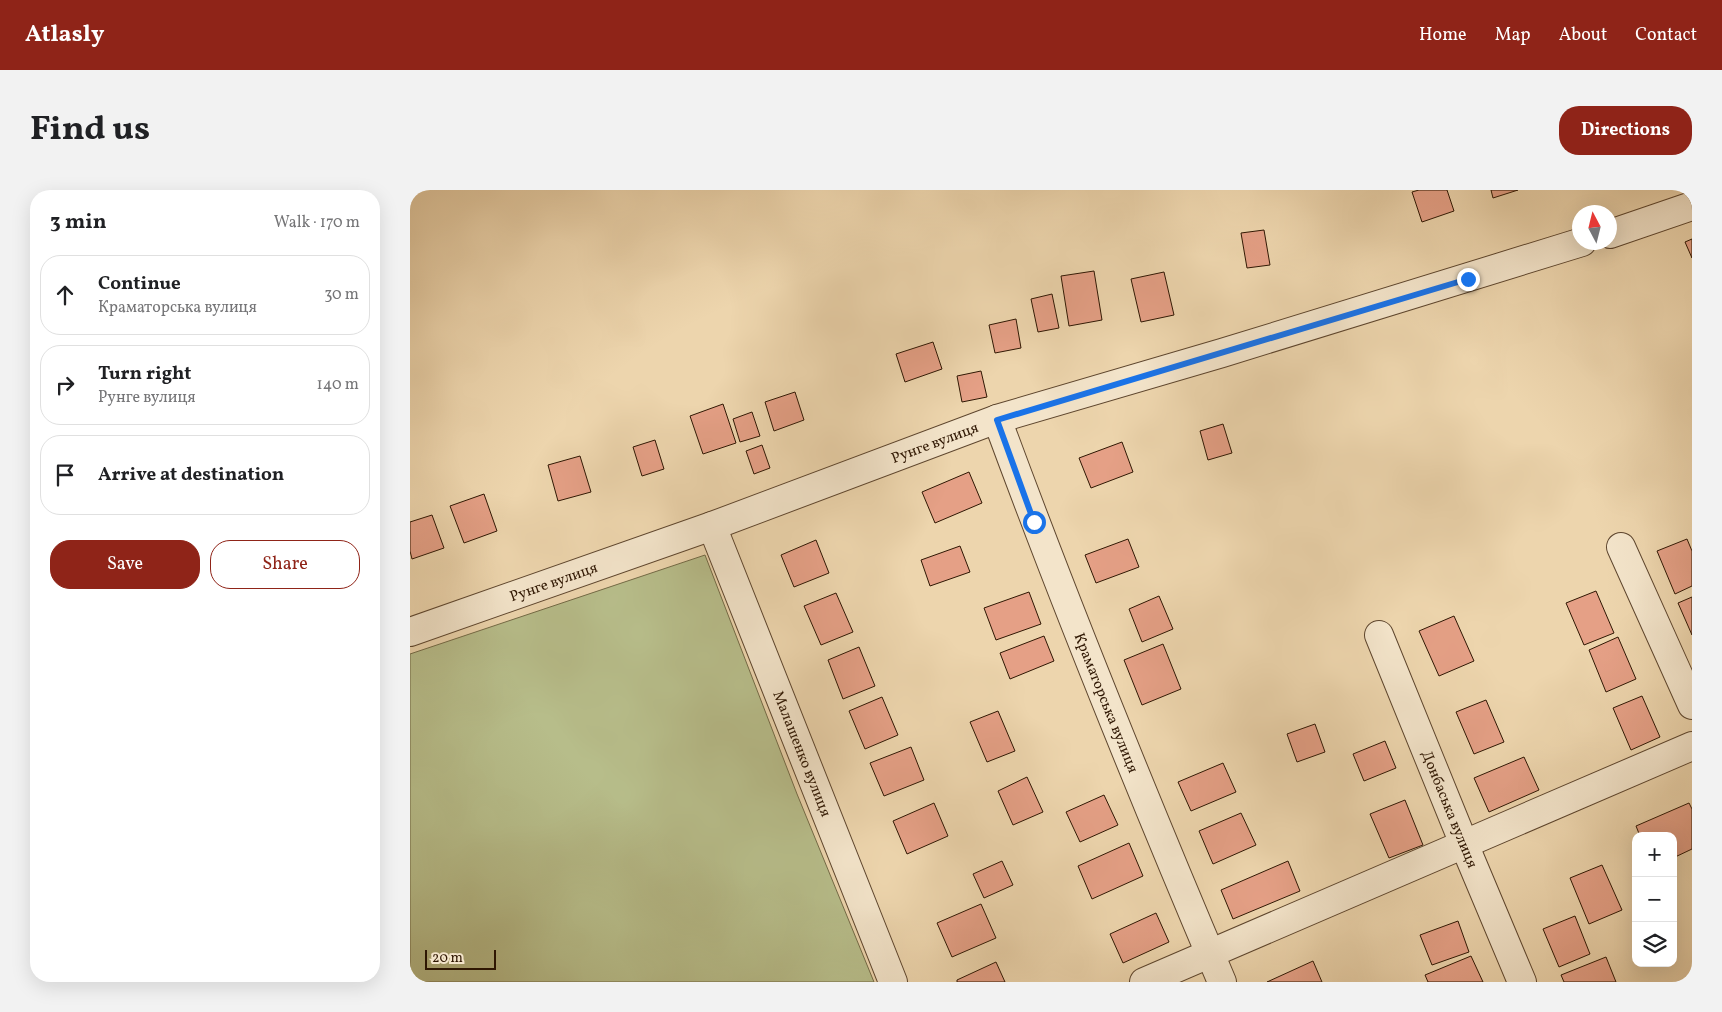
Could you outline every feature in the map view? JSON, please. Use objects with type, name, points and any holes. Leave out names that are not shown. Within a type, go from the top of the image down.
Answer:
[{"type":"street","points":[[1617,232],[1692,206]]},
{"type":"street","name":"Рунге вулиця","points":[[410,632],[712,526],[997,420],[1572,245]]},
{"type":"street","name":"Краматорська вулиця","points":[[997,420],[1034,522],[1114,722],[1222,982]]},
{"type":"street","name":"Малашенко вулиця","points":[[712,526],[894,982]]},
{"type":"street","points":[[1621,547],[1692,705]]},
{"type":"street","name":"Донбаська вулиця","points":[[1380,635],[1522,982]]},
{"type":"street","points":[[1144,982],[1692,746]]},
{"type":"green space","points":[[705,555],[797,794],[874,982],[410,982],[410,654]]},
{"type":"building","points":[[1419,190],[1447,190],[1454,211],[1422,222],[1412,192]]},
{"type":"building","points":[[1491,190],[1518,190],[1493,198]]},
{"type":"building","points":[[1264,230],[1270,265],[1247,268],[1241,233]]},
{"type":"building","points":[[1692,239],[1692,258],[1685,242]]},
{"type":"building","points":[[1094,271],[1102,320],[1069,326],[1061,276]]},
{"type":"building","points":[[1164,272],[1174,315],[1141,322],[1131,279]]},
{"type":"building","points":[[1052,294],[1059,328],[1038,332],[1031,299]]},
{"type":"building","points":[[1016,319],[1021,348],[995,353],[989,325]]},
{"type":"building","points":[[933,342],[942,369],[905,382],[896,354]]},
{"type":"building","points":[[981,371],[987,397],[962,402],[957,376]]},
{"type":"building","points":[[795,392],[804,420],[774,431],[765,402]]},
{"type":"building","points":[[723,404],[736,443],[703,454],[690,416]]},
{"type":"building","points":[[752,412],[760,436],[740,442],[733,419]]},
{"type":"building","points":[[1223,424],[1232,453],[1208,460],[1200,431]]},
{"type":"building","points":[[655,440],[664,469],[642,476],[633,447]]},
{"type":"building","points":[[1122,442],[1133,472],[1091,488],[1079,458]]},
{"type":"building","points":[[762,445],[770,468],[754,474],[746,451]]},
{"type":"building","points":[[580,456],[591,492],[558,501],[548,465]]},
{"type":"building","points":[[969,472],[982,503],[935,523],[922,492]]},
{"type":"building","points":[[484,494],[497,531],[464,543],[450,506]]},
{"type":"building","points":[[432,515],[444,548],[412,559],[410,551],[410,522]]},
{"type":"building","points":[[1128,539],[1139,567],[1096,583],[1085,555]]},
{"type":"building","points":[[1687,539],[1692,551],[1692,586],[1675,594],[1657,551]]},
{"type":"building","points":[[816,540],[829,573],[794,587],[781,555]]},
{"type":"building","points":[[960,546],[970,572],[930,586],[921,560]]},
{"type":"building","points":[[1596,591],[1614,633],[1584,645],[1566,603]]},
{"type":"building","points":[[1029,592],[1041,624],[996,640],[984,608]]},
{"type":"building","points":[[836,593],[853,632],[821,645],[804,606]]},
{"type":"building","points":[[1159,596],[1173,629],[1142,642],[1129,609]]},
{"type":"building","points":[[1692,597],[1692,635],[1678,603]]},
{"type":"building","points":[[1454,616],[1474,661],[1439,676],[1419,631]]},
{"type":"building","points":[[1044,636],[1054,661],[1010,679],[1000,653]]},
{"type":"building","points":[[1618,637],[1636,679],[1606,692],[1589,650]]},
{"type":"building","points":[[1163,644],[1181,689],[1142,705],[1124,660]]},
{"type":"building","points":[[859,647],[875,686],[843,699],[828,660]]},
{"type":"building","points":[[1642,696],[1660,737],[1631,750],[1613,708]]},
{"type":"building","points":[[882,697],[898,735],[865,749],[849,711]]},
{"type":"building","points":[[1486,700],[1504,742],[1474,754],[1456,712]]},
{"type":"building","points":[[998,711],[1015,751],[987,762],[970,722]]},
{"type":"building","points":[[1315,724],[1325,752],[1297,762],[1287,734]]},
{"type":"building","points":[[1385,741],[1396,768],[1364,781],[1353,754]]},
{"type":"building","points":[[911,747],[924,780],[884,796],[870,763]]},
{"type":"building","points":[[1524,757],[1539,790],[1489,812],[1474,778]]},
{"type":"building","points":[[1223,763],[1236,792],[1191,811],[1178,782]]},
{"type":"building","points":[[1027,777],[1043,812],[1013,825],[998,791]]},
{"type":"building","points":[[1104,795],[1118,825],[1080,842],[1066,812]]},
{"type":"building","points":[[1405,800],[1423,845],[1389,858],[1370,814]]},
{"type":"building","points":[[934,803],[948,836],[907,854],[893,821]]},
{"type":"building","points":[[1689,803],[1692,809],[1692,849],[1677,856],[1677,832],[1638,832],[1636,826]]},
{"type":"building","points":[[1241,813],[1256,845],[1213,864],[1199,831]]},
{"type":"building","points":[[1129,843],[1143,876],[1092,899],[1078,866]]},
{"type":"building","points":[[1002,861],[1013,885],[984,898],[973,874]]},
{"type":"building","points":[[1288,861],[1300,891],[1233,919],[1221,890]]},
{"type":"building","points":[[1602,865],[1622,910],[1589,924],[1570,878]]},
{"type":"building","points":[[981,904],[996,938],[952,957],[937,923]]},
{"type":"building","points":[[1156,913],[1169,942],[1123,963],[1110,934]]},
{"type":"building","points":[[1575,916],[1590,954],[1559,967],[1543,929]]},
{"type":"building","points":[[1458,921],[1469,952],[1432,965],[1420,935]]},
{"type":"building","points":[[1471,956],[1483,982],[1428,982],[1425,975]]},
{"type":"building","points":[[1606,957],[1616,982],[1564,982],[1561,975]]},
{"type":"building","points":[[1313,961],[1322,982],[1267,982]]},
{"type":"building","points":[[996,962],[1005,982],[957,982],[957,980]]},
{"type":"route","points":[[1034,522],[997,420],[1468,279]]}]
